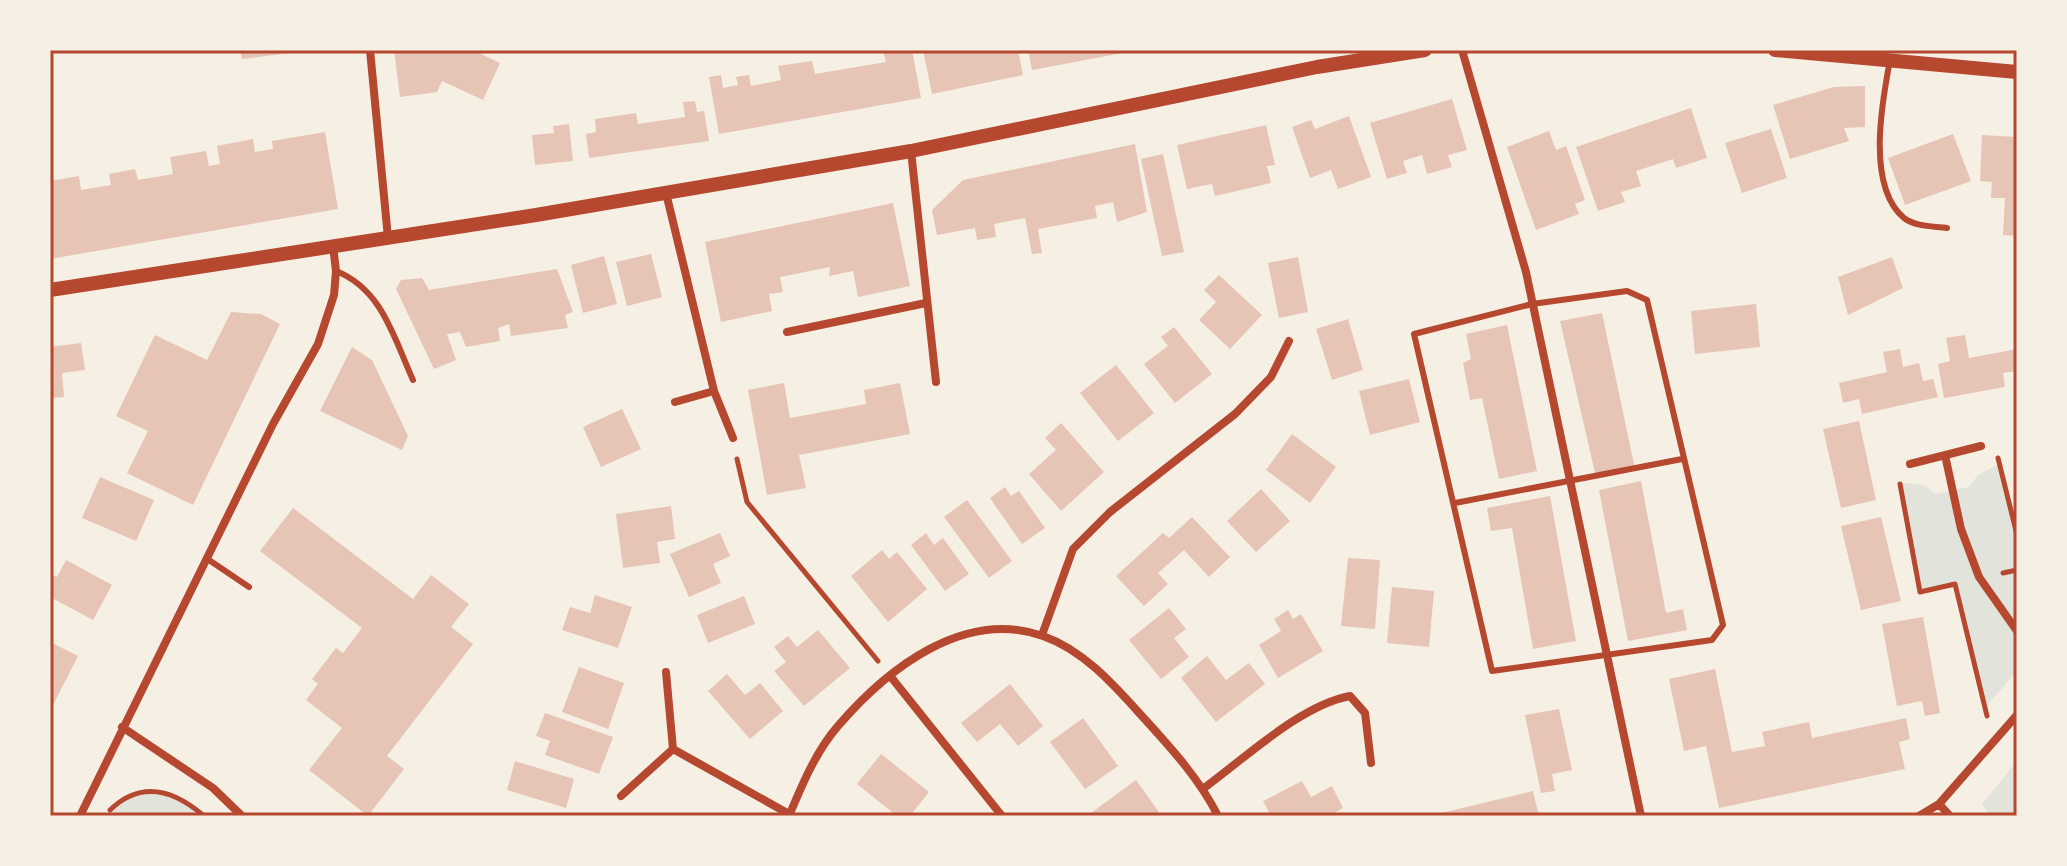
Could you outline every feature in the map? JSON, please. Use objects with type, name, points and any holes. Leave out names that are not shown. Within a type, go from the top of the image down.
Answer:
[{"type":"street","points":[[370,50],[388,238]]},
{"type":"street","points":[[50,290],[388,238],[911,151],[1317,67],[1425,50]]},
{"type":"street","points":[[1462,50],[1532,304],[1641,816]]},
{"type":"street","points":[[1775,50],[2017,72]]},
{"type":"street","points":[[911,151],[936,382]]},
{"type":"street","points":[[666,193],[714,391],[733,438]]},
{"type":"street","points":[[80,816],[206,558],[318,344],[329,318],[336,271],[333,246]]},
{"type":"street","points":[[787,332],[926,303]]},
{"type":"street","points":[[1042,635],[1073,549],[1110,512],[1235,414],[1271,377],[1289,341]]},
{"type":"street","points":[[675,402],[714,391]]},
{"type":"street","points":[[1910,464],[1981,446]]},
{"type":"street","points":[[1945,455],[1961,529],[1979,577],[2017,631]]},
{"type":"street","points":[[673,749],[789,815],[819,753],[838,726],[891,677],[953,636],[1003,628],[1042,635],[1078,654],[1124,696],[1204,788],[1218,816]]},
{"type":"street","points":[[666,672],[673,749]]},
{"type":"street","points":[[891,677],[1002,816]]},
{"type":"street","points":[[1204,788],[1287,727],[1332,699],[1350,696],[1365,713],[1371,763]]},
{"type":"street","points":[[1919,816],[1939,804],[2017,715]]},
{"type":"street","points":[[122,727],[213,788],[242,816]]},
{"type":"street","points":[[621,796],[673,749]]},
{"type":"street","points":[[1939,804],[1950,816]]},
{"type":"lane","points":[[1890,60],[1880,117],[1883,173],[1895,205],[1904,217],[1916,224],[1947,228]]},
{"type":"lane","points":[[336,271],[357,280],[380,306],[413,380]]},
{"type":"lane","points":[[1627,291],[1647,300],[1723,625],[1712,640],[1492,671],[1414,334],[1532,304],[1627,291]]},
{"type":"lane","points":[[1455,503],[1682,459]]},
{"type":"lane","points":[[206,558],[249,587]]},
{"type":"path","points":[[733,438],[747,502],[891,677]]},
{"type":"path","points":[[1981,446],[1994,442],[2017,535]]},
{"type":"path","points":[[1910,464],[1896,465],[1920,592],[1955,584],[1994,743]]},
{"type":"path","points":[[86,804],[109,812],[121,800],[155,790],[172,793],[204,816]]},
{"type":"shaded area","points":[[1999,464],[2017,535],[2017,671],[1985,708],[1955,584],[1920,592],[1899,482],[1923,485],[1936,494],[1969,487],[1978,475]]},
{"type":"shaded area","points":[[2017,761],[2017,816],[1990,816],[1982,804]]},
{"type":"shaded area","points":[[155,790],[172,793],[204,816],[107,816],[121,800]]},
{"type":"building","points":[[240,50],[297,50],[297,52],[242,59]]},
{"type":"building","points":[[394,50],[473,50],[500,63],[483,100],[442,81],[437,92],[400,97]]},
{"type":"building","points":[[883,50],[912,50],[921,98],[719,134],[709,77],[721,75],[723,88],[738,85],[736,77],[749,75],[751,86],[781,80],[778,66],[812,61],[815,74],[886,62]]},
{"type":"building","points":[[923,50],[1018,50],[1023,75],[932,94]]},
{"type":"building","points":[[1028,50],[1128,50],[1128,52],[1032,70]]},
{"type":"building","points":[[1865,86],[1865,127],[1844,128],[1849,141],[1790,159],[1773,105],[1834,87]]},
{"type":"building","points":[[1452,99],[1467,150],[1448,155],[1452,167],[1427,174],[1422,155],[1403,161],[1407,173],[1387,179],[1370,123]]},
{"type":"building","points":[[695,101],[697,112],[704,111],[709,141],[589,158],[586,134],[596,132],[595,119],[636,113],[638,124],[685,117],[683,102]]},
{"type":"building","points":[[1691,108],[1707,158],[1676,168],[1673,159],[1636,171],[1641,186],[1621,192],[1625,202],[1598,211],[1576,147]]},
{"type":"building","points":[[1349,116],[1371,177],[1338,189],[1331,170],[1310,178],[1292,127],[1311,120],[1315,129]]},
{"type":"building","points":[[569,124],[573,161],[535,165],[532,135],[554,133],[553,126]]},
{"type":"building","points":[[1266,125],[1275,165],[1267,166],[1271,183],[1215,196],[1212,184],[1187,189],[1177,145]]},
{"type":"building","points":[[1771,129],[1787,178],[1742,193],[1725,143]]},
{"type":"building","points":[[1549,131],[1556,150],[1566,146],[1585,200],[1575,204],[1579,214],[1536,230],[1507,147]]},
{"type":"building","points":[[325,132],[338,209],[50,259],[50,181],[79,176],[81,190],[111,185],[109,174],[135,169],[138,180],[173,174],[170,157],[206,151],[209,166],[220,164],[217,146],[253,139],[255,152],[273,149],[272,141]]},
{"type":"building","points":[[1953,134],[1971,181],[1905,205],[1888,158]]},
{"type":"building","points":[[1982,135],[2017,137],[2017,236],[2003,235],[2005,198],[1991,198],[1992,182],[1980,181]]},
{"type":"building","points":[[1135,144],[1147,212],[1117,222],[1113,202],[1095,206],[1097,218],[1038,229],[1042,253],[1032,254],[1025,218],[994,224],[996,237],[977,240],[975,228],[937,235],[932,210],[963,180]]},
{"type":"building","points":[[1163,154],[1184,252],[1162,256],[1141,159]]},
{"type":"building","points":[[893,203],[910,286],[858,297],[853,271],[829,276],[830,267],[780,277],[783,292],[769,294],[772,311],[721,322],[705,242]]},
{"type":"building","points":[[651,254],[662,297],[627,306],[616,262]]},
{"type":"building","points":[[604,256],[617,304],[583,313],[571,265]]},
{"type":"building","points":[[1298,257],[1308,312],[1279,318],[1268,263]]},
{"type":"building","points":[[1892,257],[1903,288],[1848,315],[1838,277]]},
{"type":"building","points":[[557,269],[573,312],[565,315],[568,328],[511,336],[509,324],[498,328],[500,341],[466,347],[460,332],[447,334],[456,360],[434,369],[396,289],[401,280],[422,278],[429,290]]},
{"type":"building","points":[[1219,275],[1262,315],[1230,349],[1199,320],[1216,302],[1204,290]]},
{"type":"building","points":[[1756,304],[1760,347],[1695,354],[1691,311]]},
{"type":"building","points":[[231,312],[261,314],[280,324],[193,505],[127,473],[148,431],[116,416],[155,335],[207,360]]},
{"type":"building","points":[[1602,313],[1635,469],[1596,477],[1560,321]]},
{"type":"building","points":[[1348,319],[1363,370],[1332,380],[1316,329]]},
{"type":"building","points":[[1507,325],[1537,471],[1499,479],[1482,398],[1470,400],[1463,363],[1471,359],[1466,334]]},
{"type":"building","points":[[1174,327],[1212,374],[1175,403],[1144,364],[1168,346],[1161,337]]},
{"type":"building","points":[[1965,335],[1969,358],[2017,349],[2017,371],[2003,373],[2005,387],[1944,398],[1938,364],[1950,361],[1946,338]]},
{"type":"building","points":[[81,343],[85,370],[62,373],[64,397],[50,398],[50,347]]},
{"type":"building","points":[[352,347],[372,360],[408,436],[402,450],[320,411]]},
{"type":"building","points":[[1900,349],[1903,367],[1919,363],[1923,381],[1933,379],[1938,397],[1862,414],[1859,399],[1843,403],[1839,383],[1887,372],[1883,352]]},
{"type":"building","points":[[1116,365],[1154,413],[1118,441],[1080,393]]},
{"type":"building","points":[[1409,379],[1420,422],[1370,435],[1359,391]]},
{"type":"building","points":[[784,383],[790,418],[866,404],[864,390],[900,383],[910,434],[799,455],[806,488],[767,495],[748,390]]},
{"type":"building","points":[[622,409],[641,449],[601,467],[583,427]]},
{"type":"building","points":[[1859,421],[1876,500],[1841,508],[1823,429]]},
{"type":"building","points":[[1061,423],[1104,472],[1061,511],[1029,474],[1056,450],[1045,438]]},
{"type":"building","points":[[1292,434],[1336,467],[1310,503],[1266,470]]},
{"type":"building","points":[[100,477],[154,500],[136,541],[82,518]]},
{"type":"building","points":[[1641,481],[1666,613],[1683,609],[1687,630],[1628,641],[1599,490]]},
{"type":"building","points":[[1005,487],[1011,496],[1019,491],[1045,528],[1022,544],[990,498]]},
{"type":"building","points":[[1261,489],[1290,521],[1256,552],[1227,521]]},
{"type":"building","points":[[1550,496],[1576,641],[1533,649],[1512,528],[1491,531],[1487,508]]},
{"type":"building","points":[[967,500],[1012,561],[989,578],[944,517]]},
{"type":"building","points":[[671,506],[675,539],[657,542],[660,563],[623,568],[616,514]]},
{"type":"building","points":[[293,508],[413,599],[431,575],[469,604],[451,627],[473,644],[387,756],[404,769],[368,816],[309,770],[342,728],[306,700],[318,684],[312,679],[336,648],[343,653],[362,628],[260,551]]},
{"type":"building","points":[[1192,517],[1230,557],[1209,577],[1184,550],[1158,573],[1168,584],[1144,606],[1116,576],[1163,533],[1169,538]]},
{"type":"building","points":[[1881,517],[1901,601],[1861,610],[1841,526]]},
{"type":"building","points":[[720,533],[730,556],[713,564],[721,583],[689,597],[670,554]]},
{"type":"building","points":[[926,533],[934,545],[943,538],[969,574],[945,591],[911,545]]},
{"type":"building","points":[[882,550],[889,559],[897,552],[927,589],[888,622],[851,576]]},
{"type":"building","points":[[1348,558],[1380,560],[1375,629],[1341,626]]},
{"type":"building","points":[[66,560],[112,585],[93,620],[50,597],[50,573],[57,577]]},
{"type":"building","points":[[1392,587],[1434,591],[1429,647],[1387,643]]},
{"type":"building","points":[[595,595],[632,607],[618,648],[562,630],[570,607],[590,613]]},
{"type":"building","points":[[744,596],[755,624],[708,643],[697,615]]},
{"type":"building","points":[[1169,608],[1186,629],[1174,638],[1189,657],[1161,679],[1129,640]]},
{"type":"building","points":[[1288,610],[1293,619],[1301,614],[1323,651],[1278,678],[1259,645],[1281,631],[1274,619]]},
{"type":"building","points":[[1923,617],[1940,713],[1925,716],[1922,701],[1897,706],[1882,624]]},
{"type":"building","points":[[818,630],[850,668],[804,706],[774,671],[786,662],[774,647],[788,636],[797,647]]},
{"type":"building","points":[[50,642],[78,656],[52,707],[50,706]]},
{"type":"building","points":[[1207,656],[1226,680],[1249,663],[1265,684],[1216,722],[1181,678]]},
{"type":"building","points":[[579,667],[624,683],[608,729],[562,712]]},
{"type":"building","points":[[1715,669],[1732,752],[1765,746],[1762,732],[1809,722],[1812,738],[1906,718],[1910,739],[1899,742],[1905,769],[1719,808],[1706,746],[1684,751],[1669,679]]},
{"type":"building","points":[[727,674],[745,695],[760,683],[783,711],[750,739],[708,691]]},
{"type":"building","points":[[1010,684],[1043,726],[1018,746],[1000,724],[977,742],[961,723]]},
{"type":"building","points":[[1559,709],[1572,770],[1552,774],[1555,791],[1541,793],[1525,715]]},
{"type":"building","points":[[545,713],[613,737],[599,774],[545,755],[550,741],[536,736]]},
{"type":"building","points":[[1083,718],[1118,766],[1085,789],[1050,742]]},
{"type":"building","points":[[881,754],[929,792],[910,816],[897,816],[857,784]]},
{"type":"building","points":[[515,761],[574,779],[566,808],[507,790]]},
{"type":"building","points":[[1136,780],[1159,812],[1153,816],[1094,816],[1091,813]]},
{"type":"building","points":[[1302,781],[1311,797],[1332,786],[1343,808],[1329,816],[1271,816],[1263,801]]},
{"type":"building","points":[[1533,791],[1539,816],[1433,816],[1433,815]]}]
